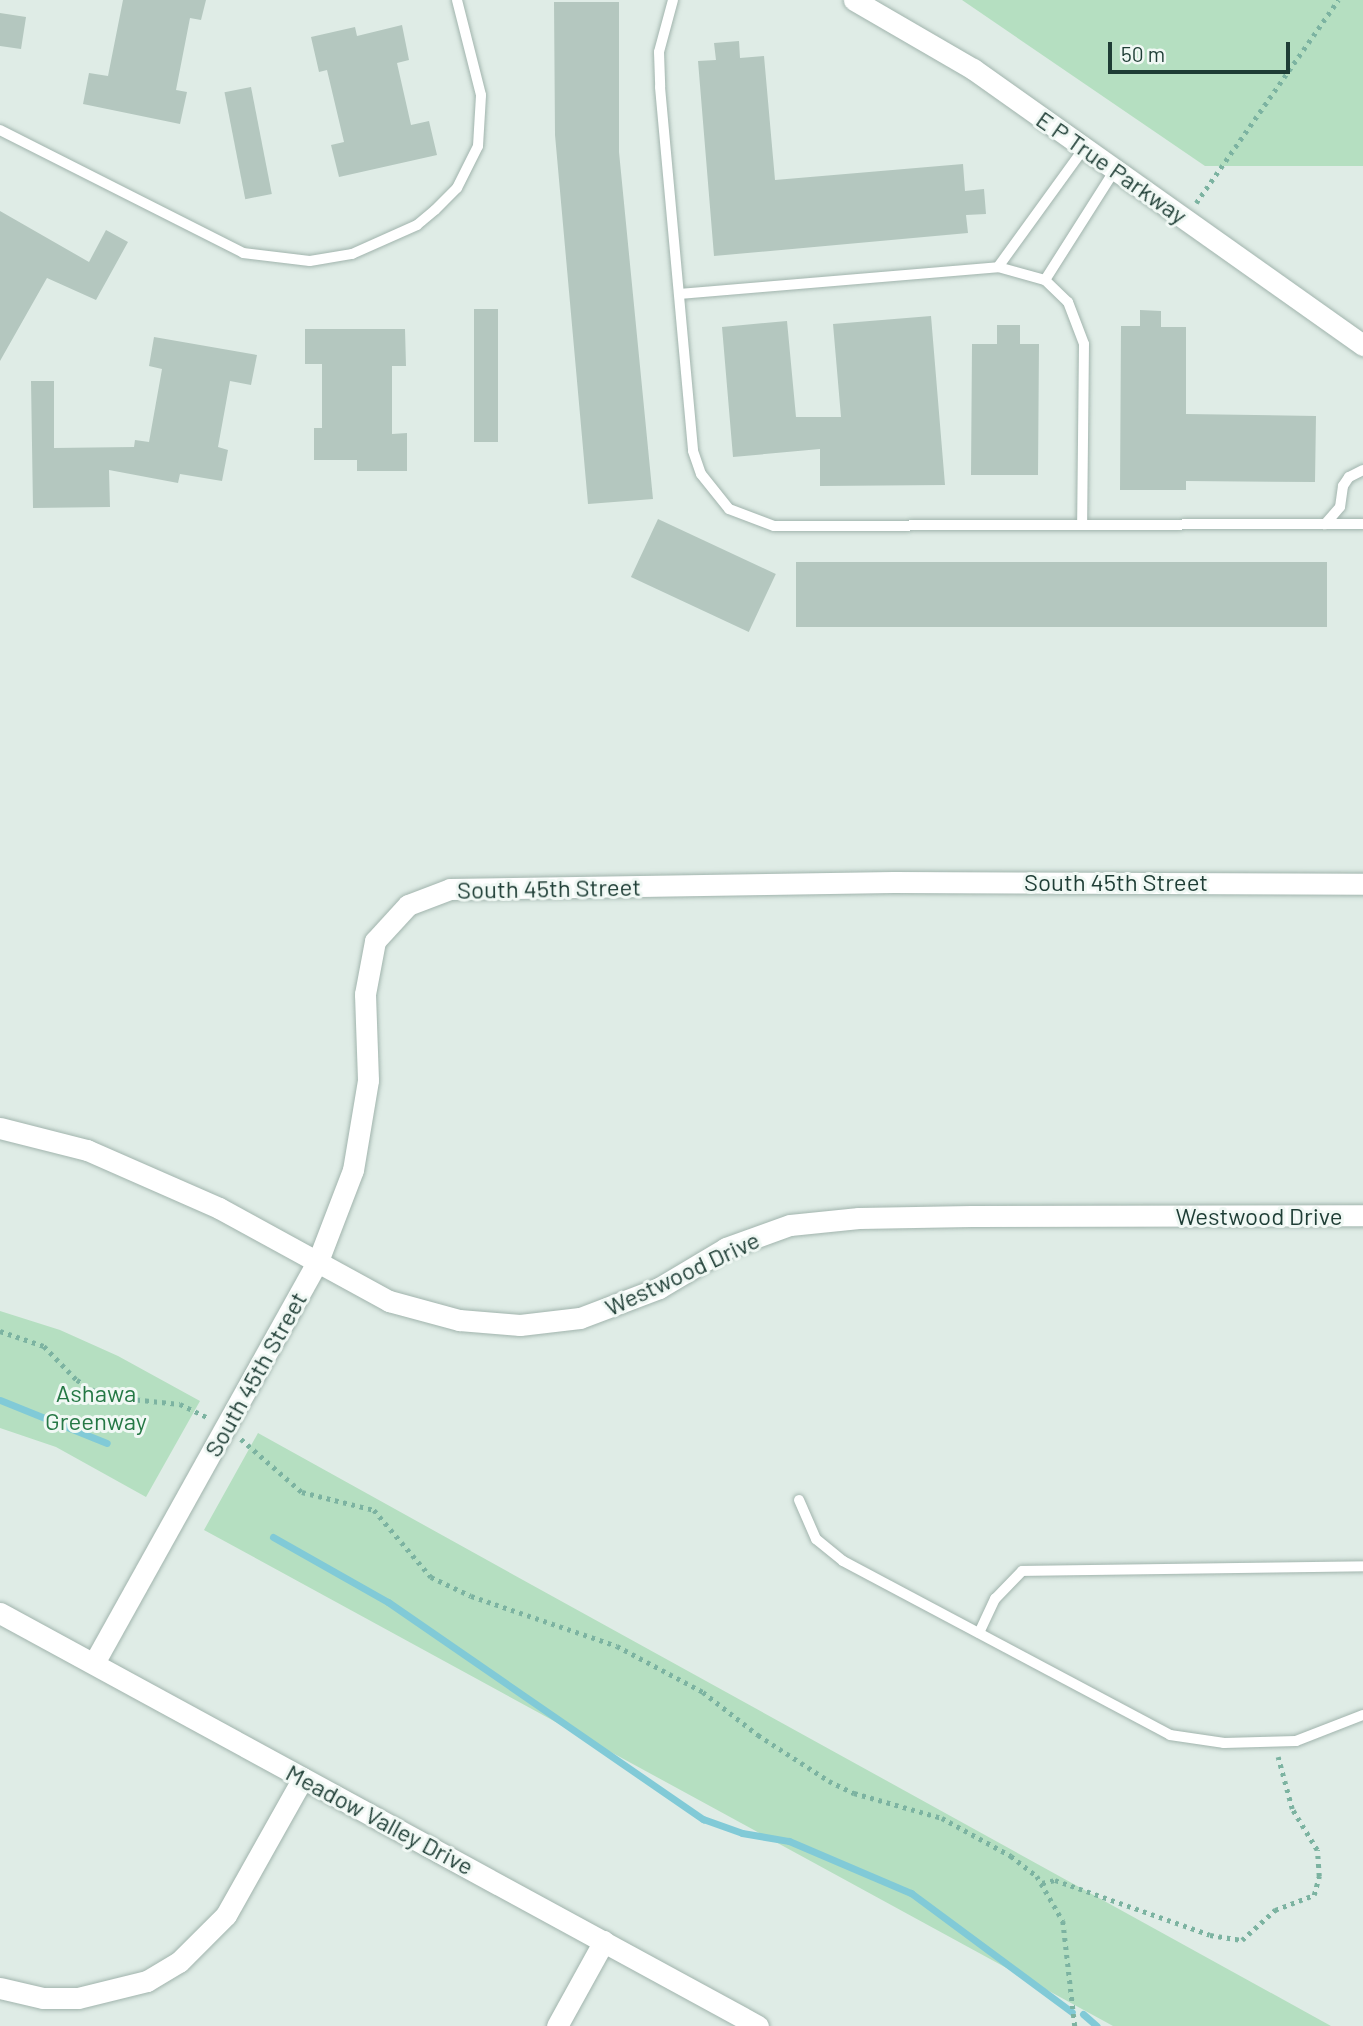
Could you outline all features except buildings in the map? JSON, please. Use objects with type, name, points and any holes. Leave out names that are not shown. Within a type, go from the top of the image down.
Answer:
[{"type":"street","name":"E P True Parkway","points":[[854,0],[973,69],[1363,345]]},
{"type":"street","name":"South 45th Street","points":[[94,1663],[318,1261],[354,1170],[368,1080],[365,994],[375,941],[408,905],[450,889],[892,882],[1363,884]]},
{"type":"street","name":"Westwood Drive","points":[[0,1128],[87,1150],[219,1208],[388,1301],[459,1320],[520,1325],[580,1318],[659,1288],[726,1248],[790,1225],[958,1216],[1363,1215]]},
{"type":"street","name":"Meadow Valley Drive","points":[[0,1613],[758,2026]]},
{"type":"street","points":[[0,1988],[43,1998],[78,1998],[147,1981],[179,1962],[226,1915],[303,1778]]},
{"type":"street","points":[[557,2026],[604,1941]]},
{"type":"lane","points":[[0,130],[243,253],[310,261],[352,254],[408,229],[435,210],[457,188],[478,146],[481,95],[457,0]]},
{"type":"lane","points":[[673,0],[659,52],[693,451],[701,474],[729,509],[774,526],[1363,524]]},
{"type":"lane","points":[[998,267],[1085,147]]},
{"type":"lane","points":[[1045,280],[1116,168]]},
{"type":"lane","points":[[679,294],[998,267],[1045,280],[1068,303],[1084,344],[1082,524]]},
{"type":"lane","points":[[1325,524],[1340,508],[1343,486],[1349,477],[1363,470]]},
{"type":"lane","points":[[799,1500],[816,1539],[843,1561],[1170,1735],[1224,1743],[1296,1741],[1363,1715]]},
{"type":"lane","points":[[979,1633],[995,1599],[1022,1571],[1363,1566]]},
{"type":"path","points":[[1185,219],[1338,0]]},
{"type":"path","points":[[0,1331],[44,1346],[77,1380],[103,1396],[180,1405],[225,1428],[302,1492],[374,1510],[430,1577],[471,1596],[617,1646],[703,1692],[797,1762],[854,1793],[942,1818],[1011,1856],[1042,1883],[1063,1921],[1069,1944],[1075,2026]]},
{"type":"path","points":[[1042,1883],[1055,1880],[1210,1935],[1242,1940],[1275,1910],[1314,1895],[1319,1875],[1317,1850],[1292,1809],[1273,1743]]},
{"type":"green space","points":[[962,0],[1363,0],[1363,166],[1205,166]]},
{"type":"green space","name":"Ashawa Greenway","points":[[0,1311],[60,1330],[118,1356],[200,1401],[146,1497],[56,1447],[0,1428]]},
{"type":"green space","points":[[258,1433],[1331,2026],[1113,2026],[204,1530]]},
{"type":"waterway","points":[[0,1400],[107,1443]]},
{"type":"waterway","points":[[273,1537],[388,1602],[703,1819],[742,1833],[789,1841],[911,1893],[1072,2012]]},
{"type":"waterway","points":[[1083,2014],[1097,2026]]}]
